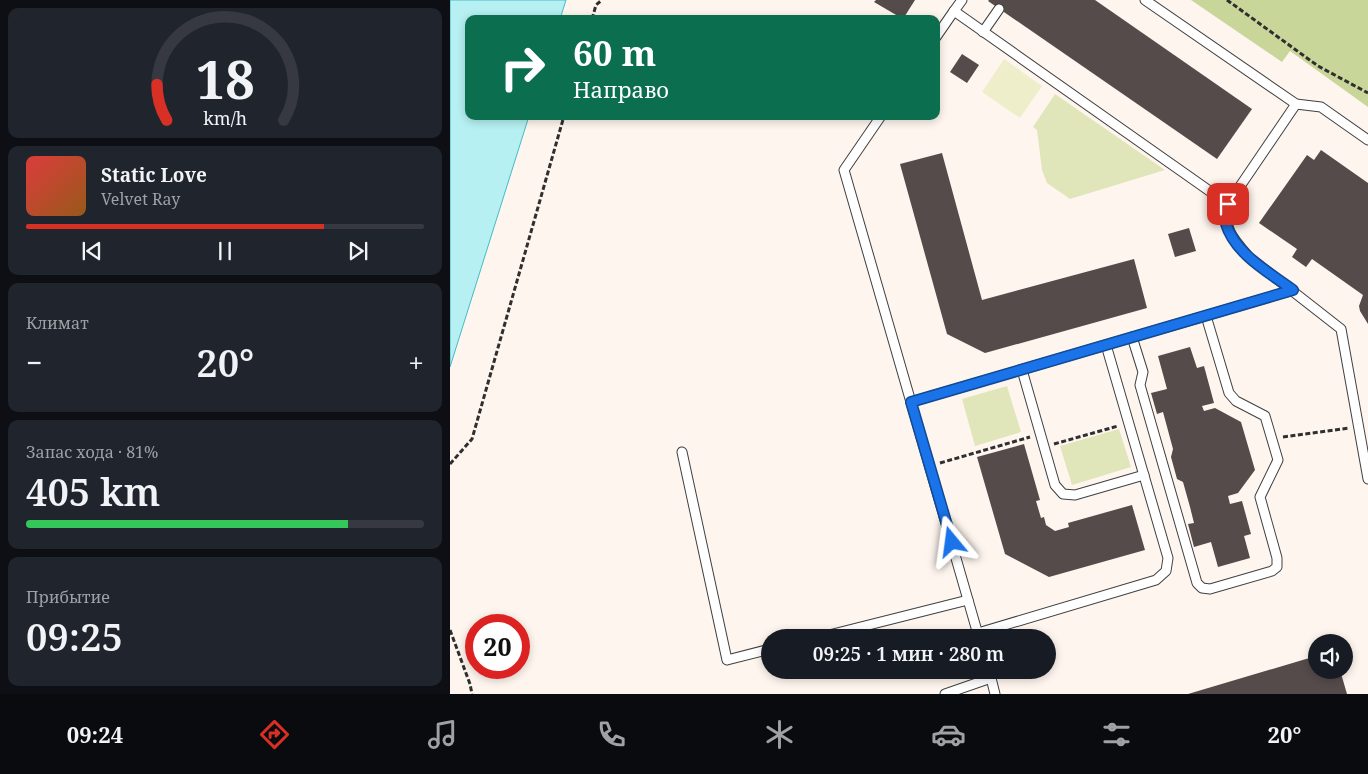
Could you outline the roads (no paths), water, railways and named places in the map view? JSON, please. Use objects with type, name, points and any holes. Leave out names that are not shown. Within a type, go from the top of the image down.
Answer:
[{"type":"lane","points":[[940,31],[962,0]]},
{"type":"lane","points":[[1145,0],[1296,104],[1321,107],[1368,140]]},
{"type":"lane","points":[[983,32],[999,9]]},
{"type":"lane","points":[[954,12],[1228,204]]},
{"type":"lane","points":[[1296,104],[1228,204],[1226,224],[1236,243],[1249,256],[1341,329],[1368,479]]},
{"type":"lane","points":[[878,120],[844,170],[976,629]]},
{"type":"lane","points":[[911,402],[1293,290]]},
{"type":"lane","points":[[1132,338],[1143,372],[1140,386],[1197,583],[1202,588],[1210,589],[1272,571],[1277,567],[1277,558],[1260,497],[1278,460],[1265,416],[1236,401],[1229,393],[1206,316]]},
{"type":"lane","points":[[997,629],[1156,580],[1166,571],[1168,558],[1106,345]]},
{"type":"lane","points":[[1022,370],[1055,485],[1063,494],[1075,495],[1144,475]]},
{"type":"lane","points":[[682,452],[726,660],[761,651]]},
{"type":"lane","points":[[853,629],[968,600]]},
{"type":"lane","points":[[945,694],[979,679]]},
{"type":"lane","points":[[991,679],[995,694]]},
{"type":"water","points":[[450,0],[566,0],[561,15],[465,15],[465,120],[528,120],[450,367]]}]
